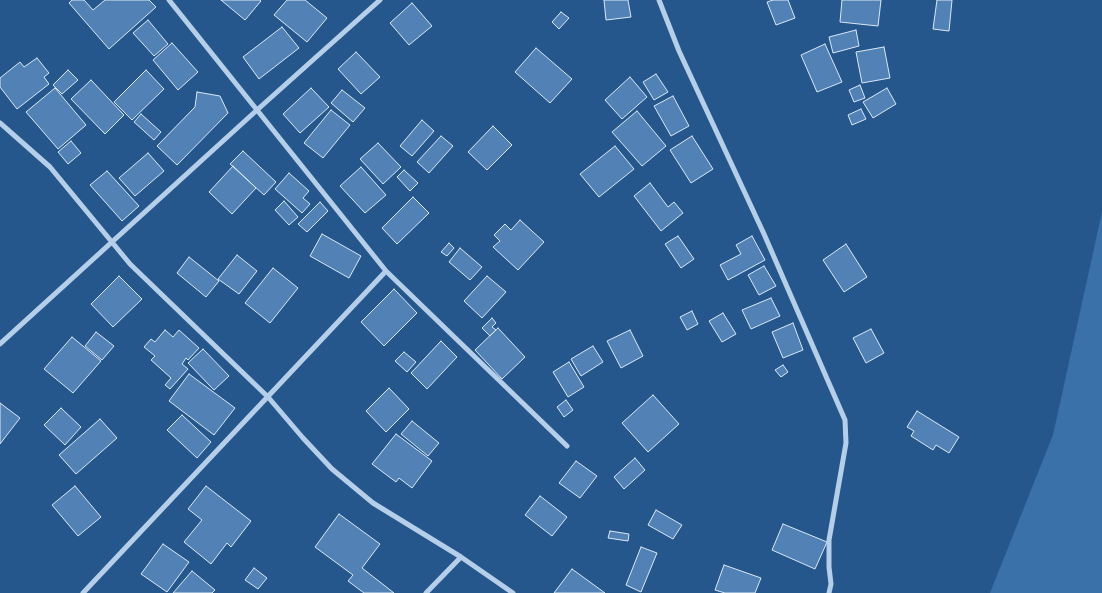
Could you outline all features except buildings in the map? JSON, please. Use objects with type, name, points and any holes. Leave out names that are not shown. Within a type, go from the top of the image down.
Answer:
[{"type":"street","points":[[169,0],[386,271],[567,446]]},
{"type":"street","points":[[0,344],[380,0]]},
{"type":"street","points":[[659,0],[679,52],[764,234],[845,420],[846,443],[829,540],[829,593]]},
{"type":"street","points":[[0,123],[50,167],[130,264],[268,397],[332,469],[373,503],[461,556],[513,593]]},
{"type":"street","points":[[83,593],[386,271]]},
{"type":"street","points":[[426,593],[461,556]]},
{"type":"shaded area","points":[[1102,212],[1102,593],[990,593],[1053,435]]}]
